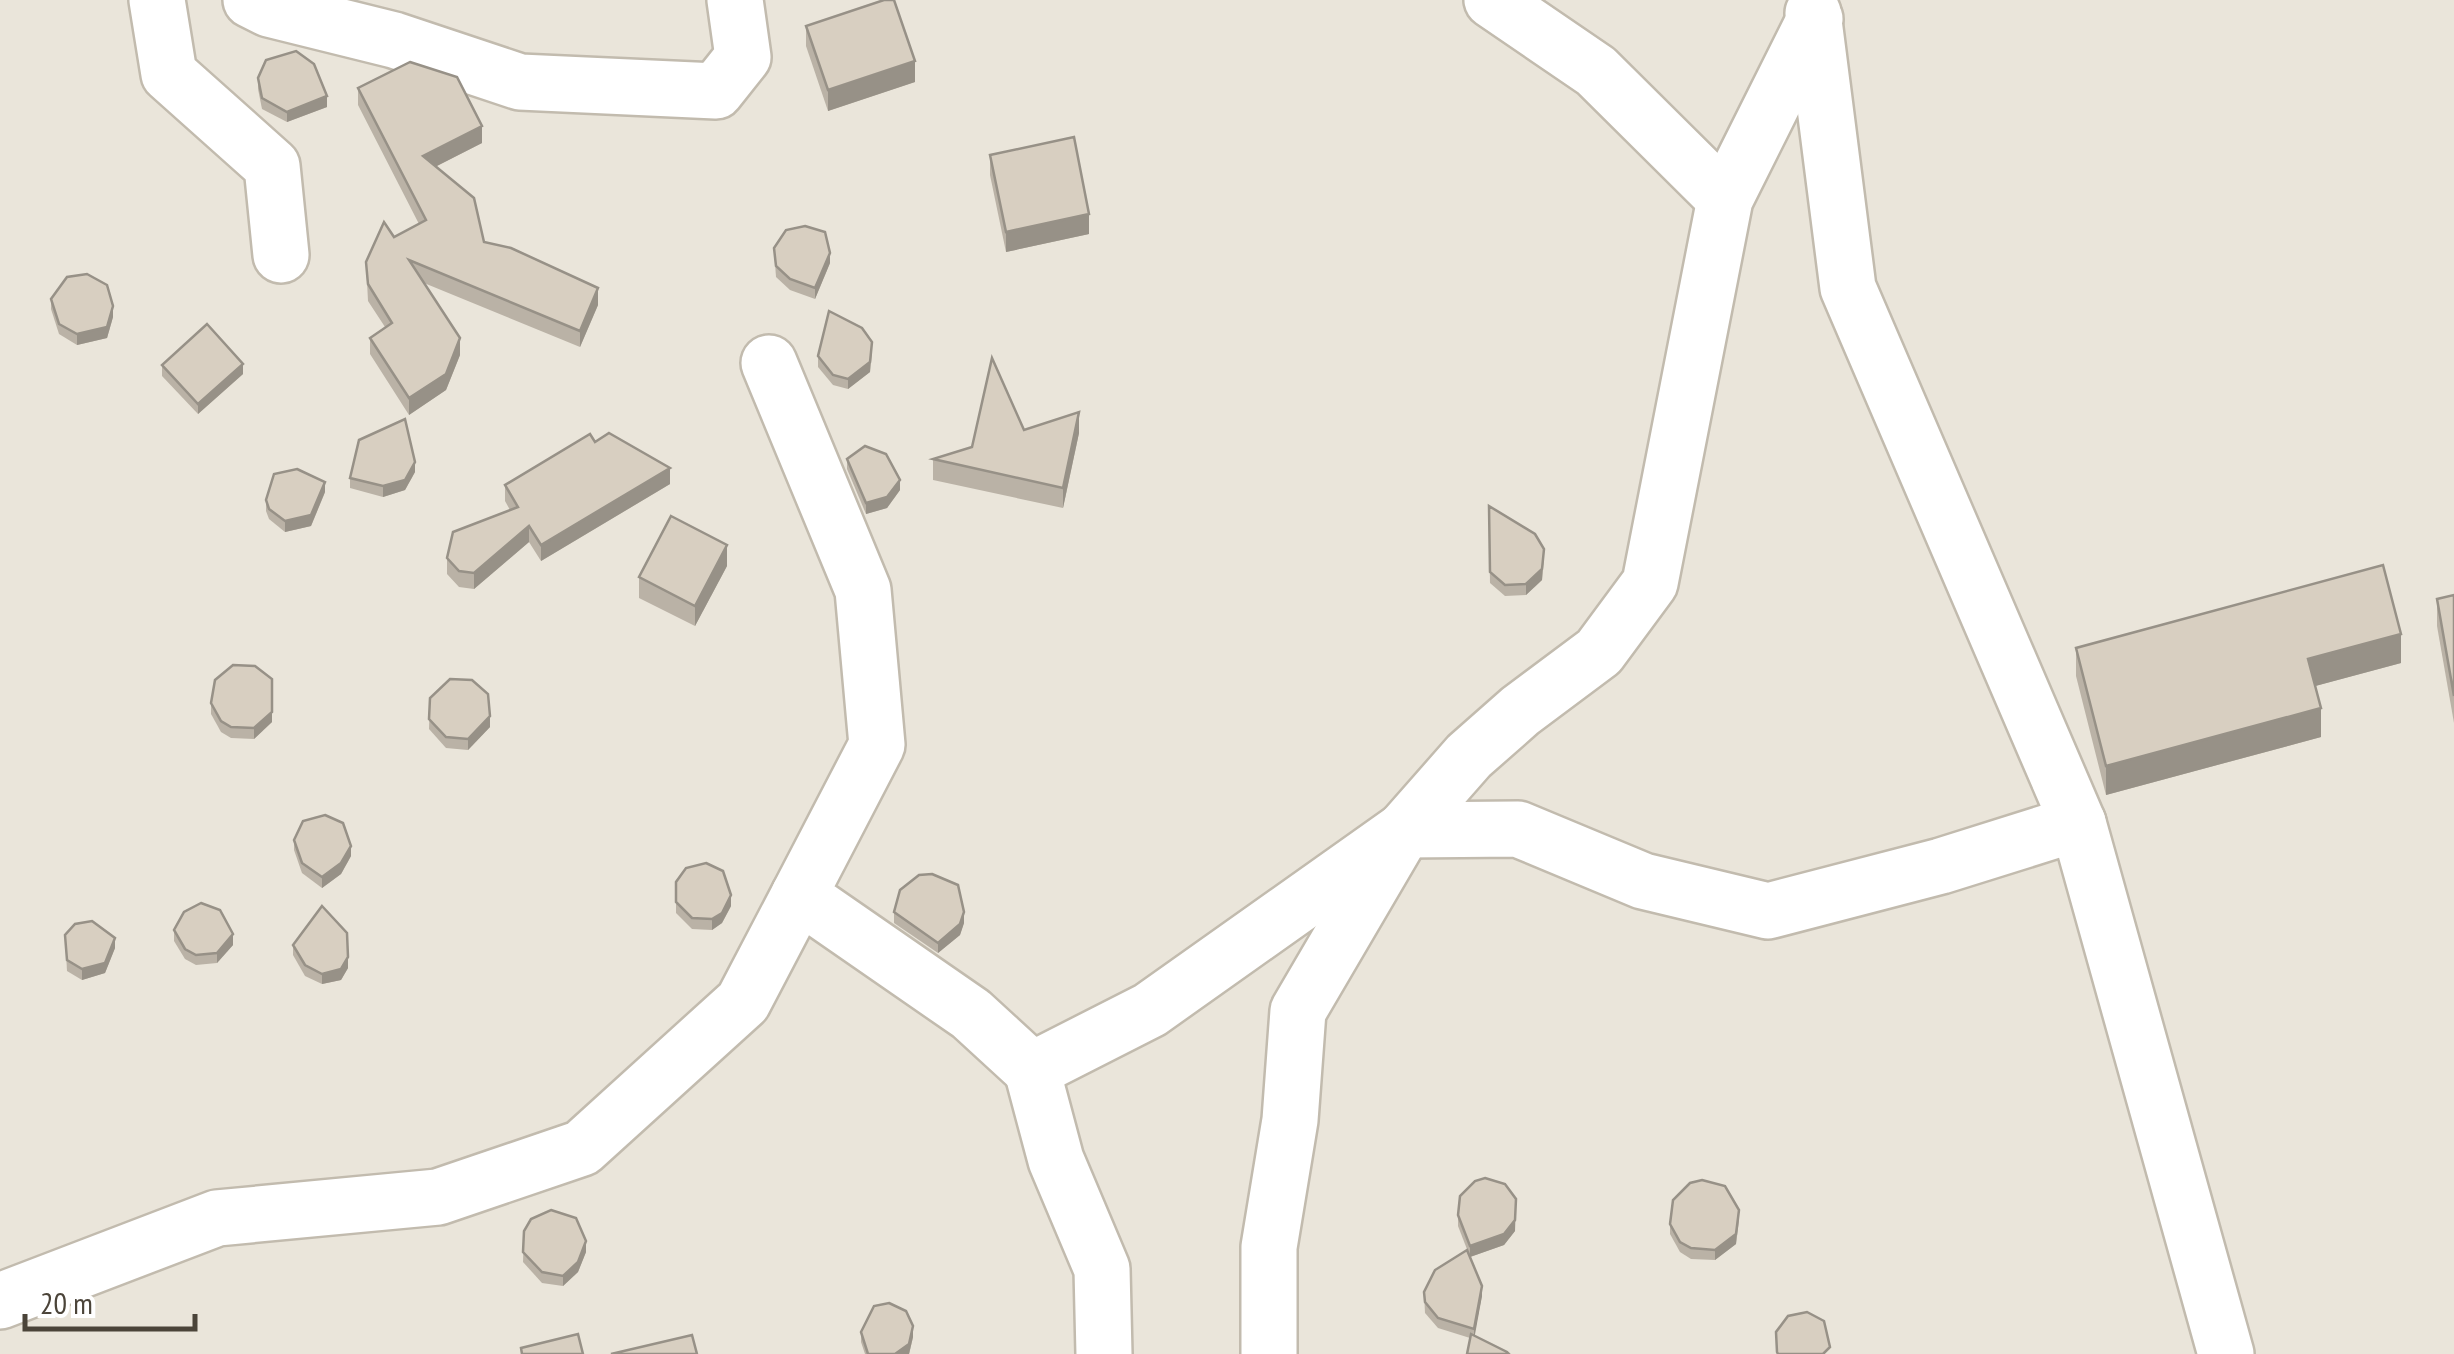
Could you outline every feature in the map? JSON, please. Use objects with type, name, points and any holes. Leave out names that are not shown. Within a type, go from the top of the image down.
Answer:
[{"type":"street","points":[[157,0],[169,74],[272,166],[280,255]]},
{"type":"street","points":[[251,0],[268,9],[394,40],[520,82],[716,91],[743,57],[735,0]]},
{"type":"street","points":[[1492,0],[1596,71],[1725,199]]},
{"type":"street","points":[[1269,1354],[1270,1247],[1290,1120],[1298,1010],[1404,830],[1482,745],[1599,652],[1650,583],[1725,199],[1812,10]]},
{"type":"street","points":[[1812,10],[1848,288],[2078,823],[2226,1354]]},
{"type":"street","points":[[0,1300],[217,1218],[438,1197],[582,1148],[743,1002],[877,744],[863,590],[769,363]]},
{"type":"street","points":[[1032,1070],[1150,1010],[1404,830],[1518,829],[1643,881],[1768,912],[1942,866],[2078,823]]},
{"type":"street","points":[[799,895],[972,1014],[1032,1070],[1056,1160],[1102,1269],[1104,1354]]},
{"type":"shaded area","points":[[0,0],[2454,0],[2454,1354],[0,1354]]},
{"type":"building","points":[[894,0],[915,61],[828,90],[806,26]]},
{"type":"building","points":[[296,51],[314,64],[327,96],[287,112],[262,98],[258,78],[266,60]]},
{"type":"building","points":[[410,62],[457,77],[482,126],[423,156],[474,198],[484,242],[511,248],[598,288],[580,331],[409,260],[460,338],[446,374],[409,398],[370,338],[392,323],[368,284],[366,262],[384,222],[394,237],[426,220],[358,88]]},
{"type":"building","points":[[1074,137],[1089,214],[1006,232],[990,155]]},
{"type":"building","points":[[805,226],[825,232],[830,253],[815,288],[790,279],[776,266],[774,248],[786,230]]},
{"type":"building","points":[[87,274],[107,285],[113,306],[107,327],[77,334],[59,324],[51,299],[67,277]]},
{"type":"building","points":[[829,311],[862,328],[872,342],[870,362],[848,379],[833,375],[818,356]]},
{"type":"building","points":[[207,324],[243,364],[198,404],[162,365]]},
{"type":"building","points":[[992,358],[1024,430],[1079,412],[1063,488],[933,459],[972,447]]},
{"type":"building","points":[[405,419],[415,462],[405,480],[383,486],[350,478],[359,440]]},
{"type":"building","points":[[609,433],[670,468],[541,545],[529,526],[474,573],[459,571],[447,558],[453,532],[518,507],[505,485],[590,434],[595,442]]},
{"type":"building","points":[[865,446],[886,454],[900,480],[887,497],[866,503],[847,459]]},
{"type":"building","points":[[297,469],[325,482],[311,515],[285,521],[269,509],[266,500],[274,474]]},
{"type":"building","points":[[1489,506],[1535,534],[1544,549],[1542,569],[1526,584],[1505,585],[1490,572]]},
{"type":"building","points":[[671,516],[727,545],[695,606],[639,577]]},
{"type":"building","points":[[2383,565],[2401,634],[2308,659],[2321,708],[2106,766],[2076,648]]},
{"type":"building","points":[[2454,595],[2454,696],[2437,599]]},
{"type":"building","points":[[233,665],[255,666],[272,679],[272,712],[254,728],[231,727],[221,721],[211,703],[215,680]]},
{"type":"building","points":[[450,679],[472,680],[488,694],[490,716],[468,739],[446,737],[429,719],[430,698]]},
{"type":"building","points":[[325,815],[343,823],[351,846],[341,863],[322,877],[302,863],[294,840],[303,821]]},
{"type":"building","points":[[706,863],[723,871],[731,895],[722,913],[712,919],[692,918],[676,902],[676,882],[686,868]]},
{"type":"building","points":[[932,874],[958,885],[964,912],[960,924],[938,943],[894,912],[900,890],[919,875]]},
{"type":"building","points":[[201,903],[220,910],[233,934],[217,953],[196,955],[185,949],[174,930],[184,912]]},
{"type":"building","points":[[322,906],[347,933],[348,957],[341,969],[322,974],[305,965],[293,945]]},
{"type":"building","points":[[92,921],[115,938],[105,963],[82,969],[67,960],[65,935],[75,924]]},
{"type":"building","points":[[1485,1178],[1505,1184],[1516,1199],[1515,1220],[1504,1234],[1470,1246],[1458,1215],[1460,1196],[1475,1181]]},
{"type":"building","points":[[1702,1180],[1725,1186],[1739,1210],[1736,1234],[1715,1250],[1691,1248],[1680,1242],[1670,1224],[1673,1200],[1690,1183]]},
{"type":"building","points":[[551,1210],[576,1218],[586,1241],[578,1262],[563,1276],[542,1272],[523,1252],[524,1231],[531,1219]]},
{"type":"building","points":[[1467,1250],[1482,1286],[1474,1329],[1438,1318],[1425,1302],[1424,1292],[1435,1270]]},
{"type":"building","points":[[889,1303],[906,1311],[913,1326],[909,1344],[895,1354],[868,1354],[861,1332],[874,1306]]},
{"type":"building","points":[[1807,1312],[1824,1321],[1830,1347],[1823,1354],[1778,1354],[1776,1332],[1788,1316]]},
{"type":"building","points":[[578,1334],[583,1354],[522,1354],[521,1348]]},
{"type":"building","points":[[1471,1334],[1507,1352],[1509,1354],[1467,1354]]},
{"type":"building","points":[[692,1335],[697,1354],[611,1354]]}]
